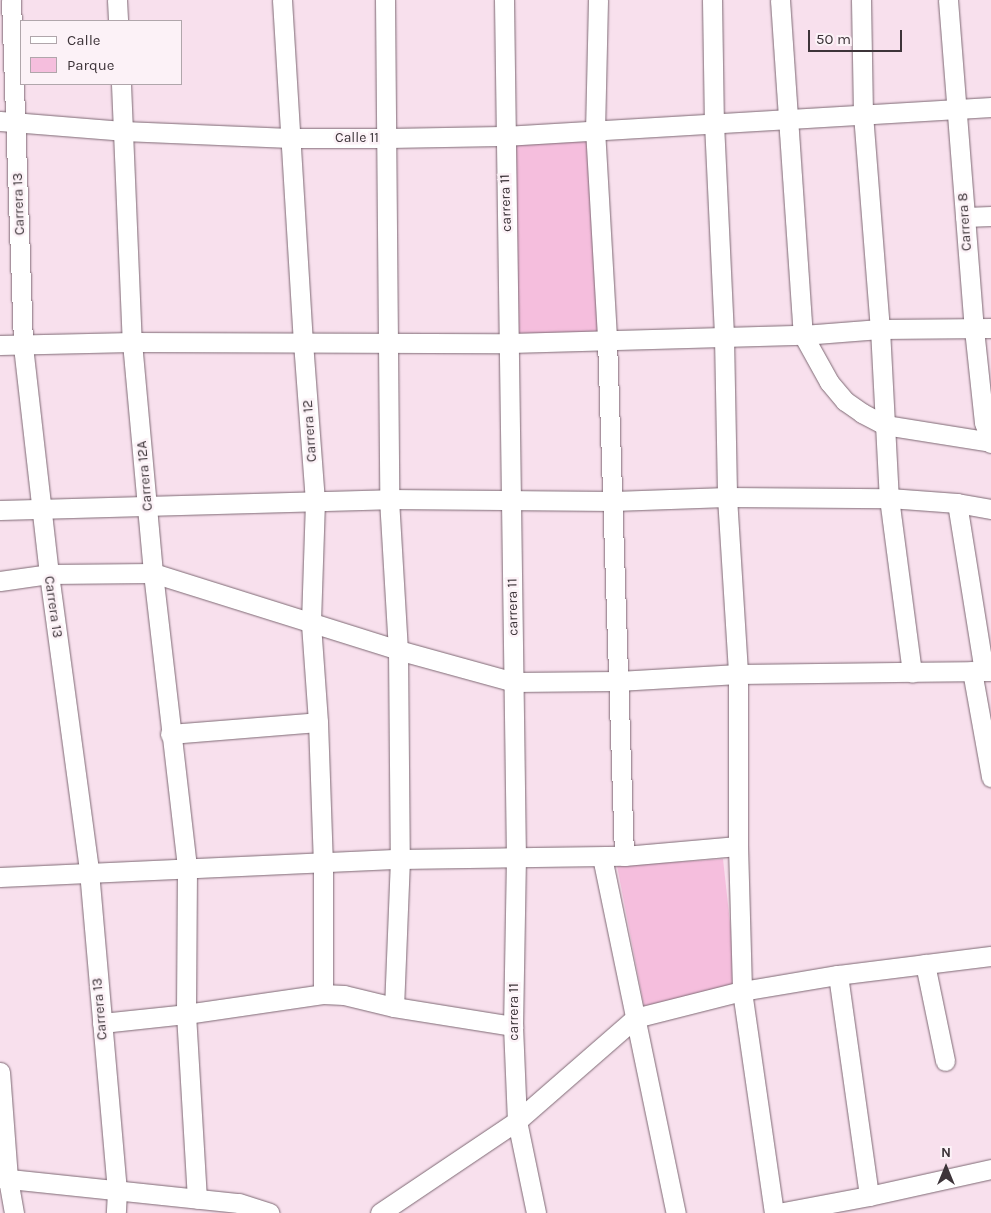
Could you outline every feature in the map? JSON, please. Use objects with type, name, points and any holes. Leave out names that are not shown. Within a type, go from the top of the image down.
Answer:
[{"type":"street","name":"Carrera 13","points":[[11,0],[8,122],[23,346],[49,574],[89,871],[117,1191],[116,1213]]},
{"type":"street","points":[[117,0],[118,20]]},
{"type":"street","name":"Carrera 12","points":[[282,0],[303,342],[316,501],[310,624],[318,722],[323,862],[323,994]]},
{"type":"street","points":[[385,0],[388,138],[389,499],[398,650],[400,859],[394,1007]]},
{"type":"street","name":"carrera 11","points":[[504,0],[504,136],[510,343],[516,856],[513,1026],[518,1121],[536,1213]]},
{"type":"street","points":[[598,0],[595,129],[607,340],[624,856]]},
{"type":"street","points":[[712,0],[714,123],[724,338],[727,497],[738,674],[738,846],[742,991],[774,1213]]},
{"type":"street","points":[[780,0],[803,334],[829,382],[845,401],[885,425],[991,442]]},
{"type":"street","points":[[861,0],[863,114],[880,329],[889,498],[912,672]]},
{"type":"street","name":"Carrera 8","points":[[948,0],[965,217],[982,329],[984,422],[991,442]]},
{"type":"street","name":"Carrera 12A","points":[[121,85],[132,342],[153,572],[186,868],[186,1014],[197,1199]]},
{"type":"street","name":"Calle 11","points":[[8,122],[290,138],[388,138],[504,136],[595,129],[789,120],[991,107]]},
{"type":"street","points":[[965,217],[991,216]]},
{"type":"street","points":[[0,345],[23,346],[132,342],[510,343],[724,338],[880,329],[982,329]]},
{"type":"street","points":[[0,510],[389,499],[612,501],[727,497],[889,498],[957,503],[991,509]]},
{"type":"street","points":[[957,503],[982,671],[991,777]]},
{"type":"street","points":[[0,581],[49,574],[153,572],[310,624],[514,682],[618,682],[738,674],[982,671]]},
{"type":"street","points":[[170,734],[318,722]]},
{"type":"street","points":[[0,877],[89,871],[400,859],[516,856],[602,857],[738,846]]},
{"type":"street","points":[[602,857],[676,1213]]},
{"type":"street","points":[[380,1213],[518,1121],[635,1018],[742,991],[838,975],[991,956]]},
{"type":"street","points":[[925,964],[945,1061]]},
{"type":"street","points":[[838,975],[869,1196]]},
{"type":"street","points":[[102,1023],[186,1014],[323,994],[344,996],[394,1007],[513,1026]]},
{"type":"street","points":[[0,1072],[4,1178],[14,1213]]},
{"type":"street","points":[[778,1213],[869,1196],[991,1169]]},
{"type":"street","points":[[4,1178],[239,1204],[269,1213]]},
{"type":"green space","points":[[593,133],[604,337],[519,341],[508,137]]},
{"type":"green space","points":[[723,859],[737,986],[644,1006],[617,866]]}]
